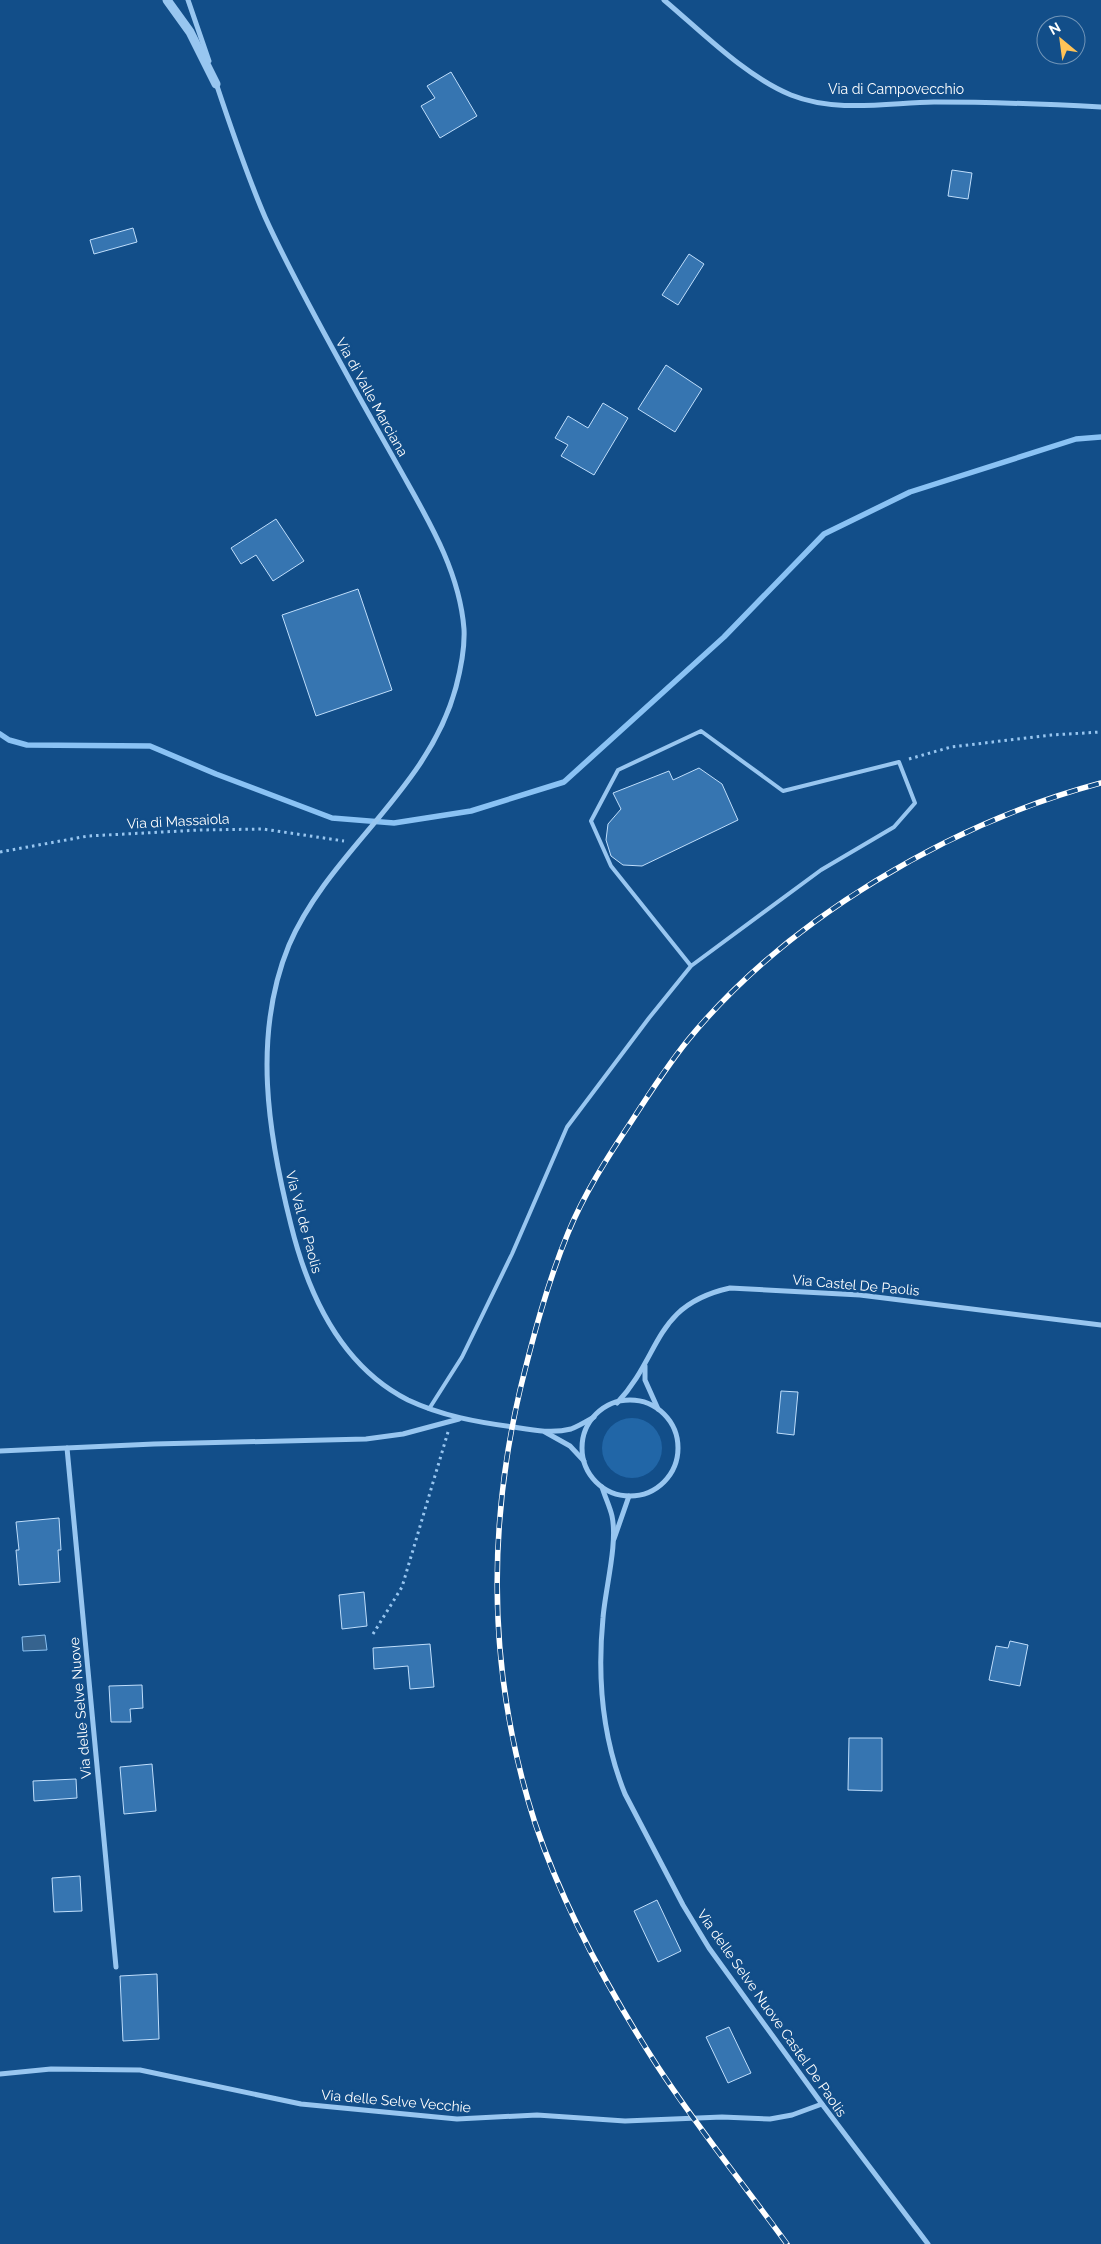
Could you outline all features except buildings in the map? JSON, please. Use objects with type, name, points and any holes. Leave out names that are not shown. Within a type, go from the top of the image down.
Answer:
[{"type":"street","points":[[167,0],[190,32],[216,84]]},
{"type":"street","name":"Via di Valle Marciana","points":[[188,0],[246,170],[275,239],[346,373],[428,520],[446,558],[458,593],[464,642],[460,670],[452,700],[437,738],[424,759],[358,843]]},
{"type":"street","name":"Via di Campovecchio","points":[[664,0],[727,52],[769,83],[791,94],[815,102],[851,105],[944,102],[1101,107]]},
{"type":"street","name":"Via Val de Paolis","points":[[358,843],[304,918],[290,945],[279,974],[270,1019],[267,1056],[272,1140],[299,1255],[309,1286],[322,1312],[344,1343],[376,1378],[400,1395],[430,1409],[462,1419],[545,1431],[572,1428],[594,1417]]},
{"type":"street","name":"Via Castel De Paolis","points":[[617,1402],[632,1386],[660,1334],[673,1317],[690,1303],[709,1292],[730,1288],[860,1295],[1101,1325]]},
{"type":"street","points":[[645,1365],[644,1380],[658,1410]]},
{"type":"street","points":[[638,1401],[658,1410],[668,1419],[676,1437],[677,1457],[673,1470],[665,1481],[654,1490],[642,1495],[615,1494],[602,1487],[591,1476],[584,1460],[582,1445],[586,1430],[594,1417],[604,1408],[617,1402],[638,1401]]},
{"type":"street","points":[[0,1451],[366,1439],[403,1434],[462,1419]]},
{"type":"street","points":[[545,1431],[570,1446],[584,1460]]},
{"type":"street","name":"Via delle Selve Nuove","points":[[67,1448],[116,1967]]},
{"type":"street","name":"Via delle Selve Nuove Castel De Paolis","points":[[602,1487],[612,1518],[612,1544],[603,1619],[600,1678],[607,1736],[625,1794],[697,1928],[822,2104],[928,2244]]},
{"type":"street","name":"Via delle Selve Nuove Castel De Paolis","points":[[612,1544],[629,1496]]},
{"type":"street","name":"Via delle Selve Vecchie","points":[[0,2074],[51,2069],[146,2071],[301,2104],[457,2119],[538,2115],[625,2122],[722,2117],[777,2118],[822,2104]]},
{"type":"lane","points":[[430,1409],[462,1357],[512,1254],[567,1127],[690,966],[820,870],[894,827],[915,803],[899,762],[783,791],[701,731],[618,770],[591,821],[611,866],[690,966]]},
{"type":"path","points":[[899,762],[951,747],[1051,735],[1101,732]]},
{"type":"path","name":"Via di Massaiola","points":[[0,852],[88,836],[200,830],[263,829],[358,843]]},
{"type":"path","points":[[372,1634],[402,1587],[451,1422]]},
{"type":"shaded area","points":[[632,1418],[649,1423],[657,1431],[662,1448],[657,1465],[649,1473],[632,1478],[615,1473],[607,1465],[602,1448],[607,1431],[615,1423]]},
{"type":"shaded area","points":[[45,1635],[47,1650],[23,1651],[22,1637]]},
{"type":"waterway","points":[[0,734],[9,740],[27,745],[150,746],[216,774],[332,818],[394,823],[471,811],[564,782],[724,637],[824,534],[910,492],[1076,439],[1101,437]]},
{"type":"railway","points":[[787,2244],[673,2090],[622,2009],[574,1918],[535,1823],[508,1716],[501,1662],[498,1608],[498,1553],[502,1499],[509,1445],[520,1390],[547,1291],[560,1252],[581,1204],[665,1070],[688,1040],[728,996],[773,954],[823,916],[875,881],[931,850],[987,823],[1044,801],[1101,783]]}]
